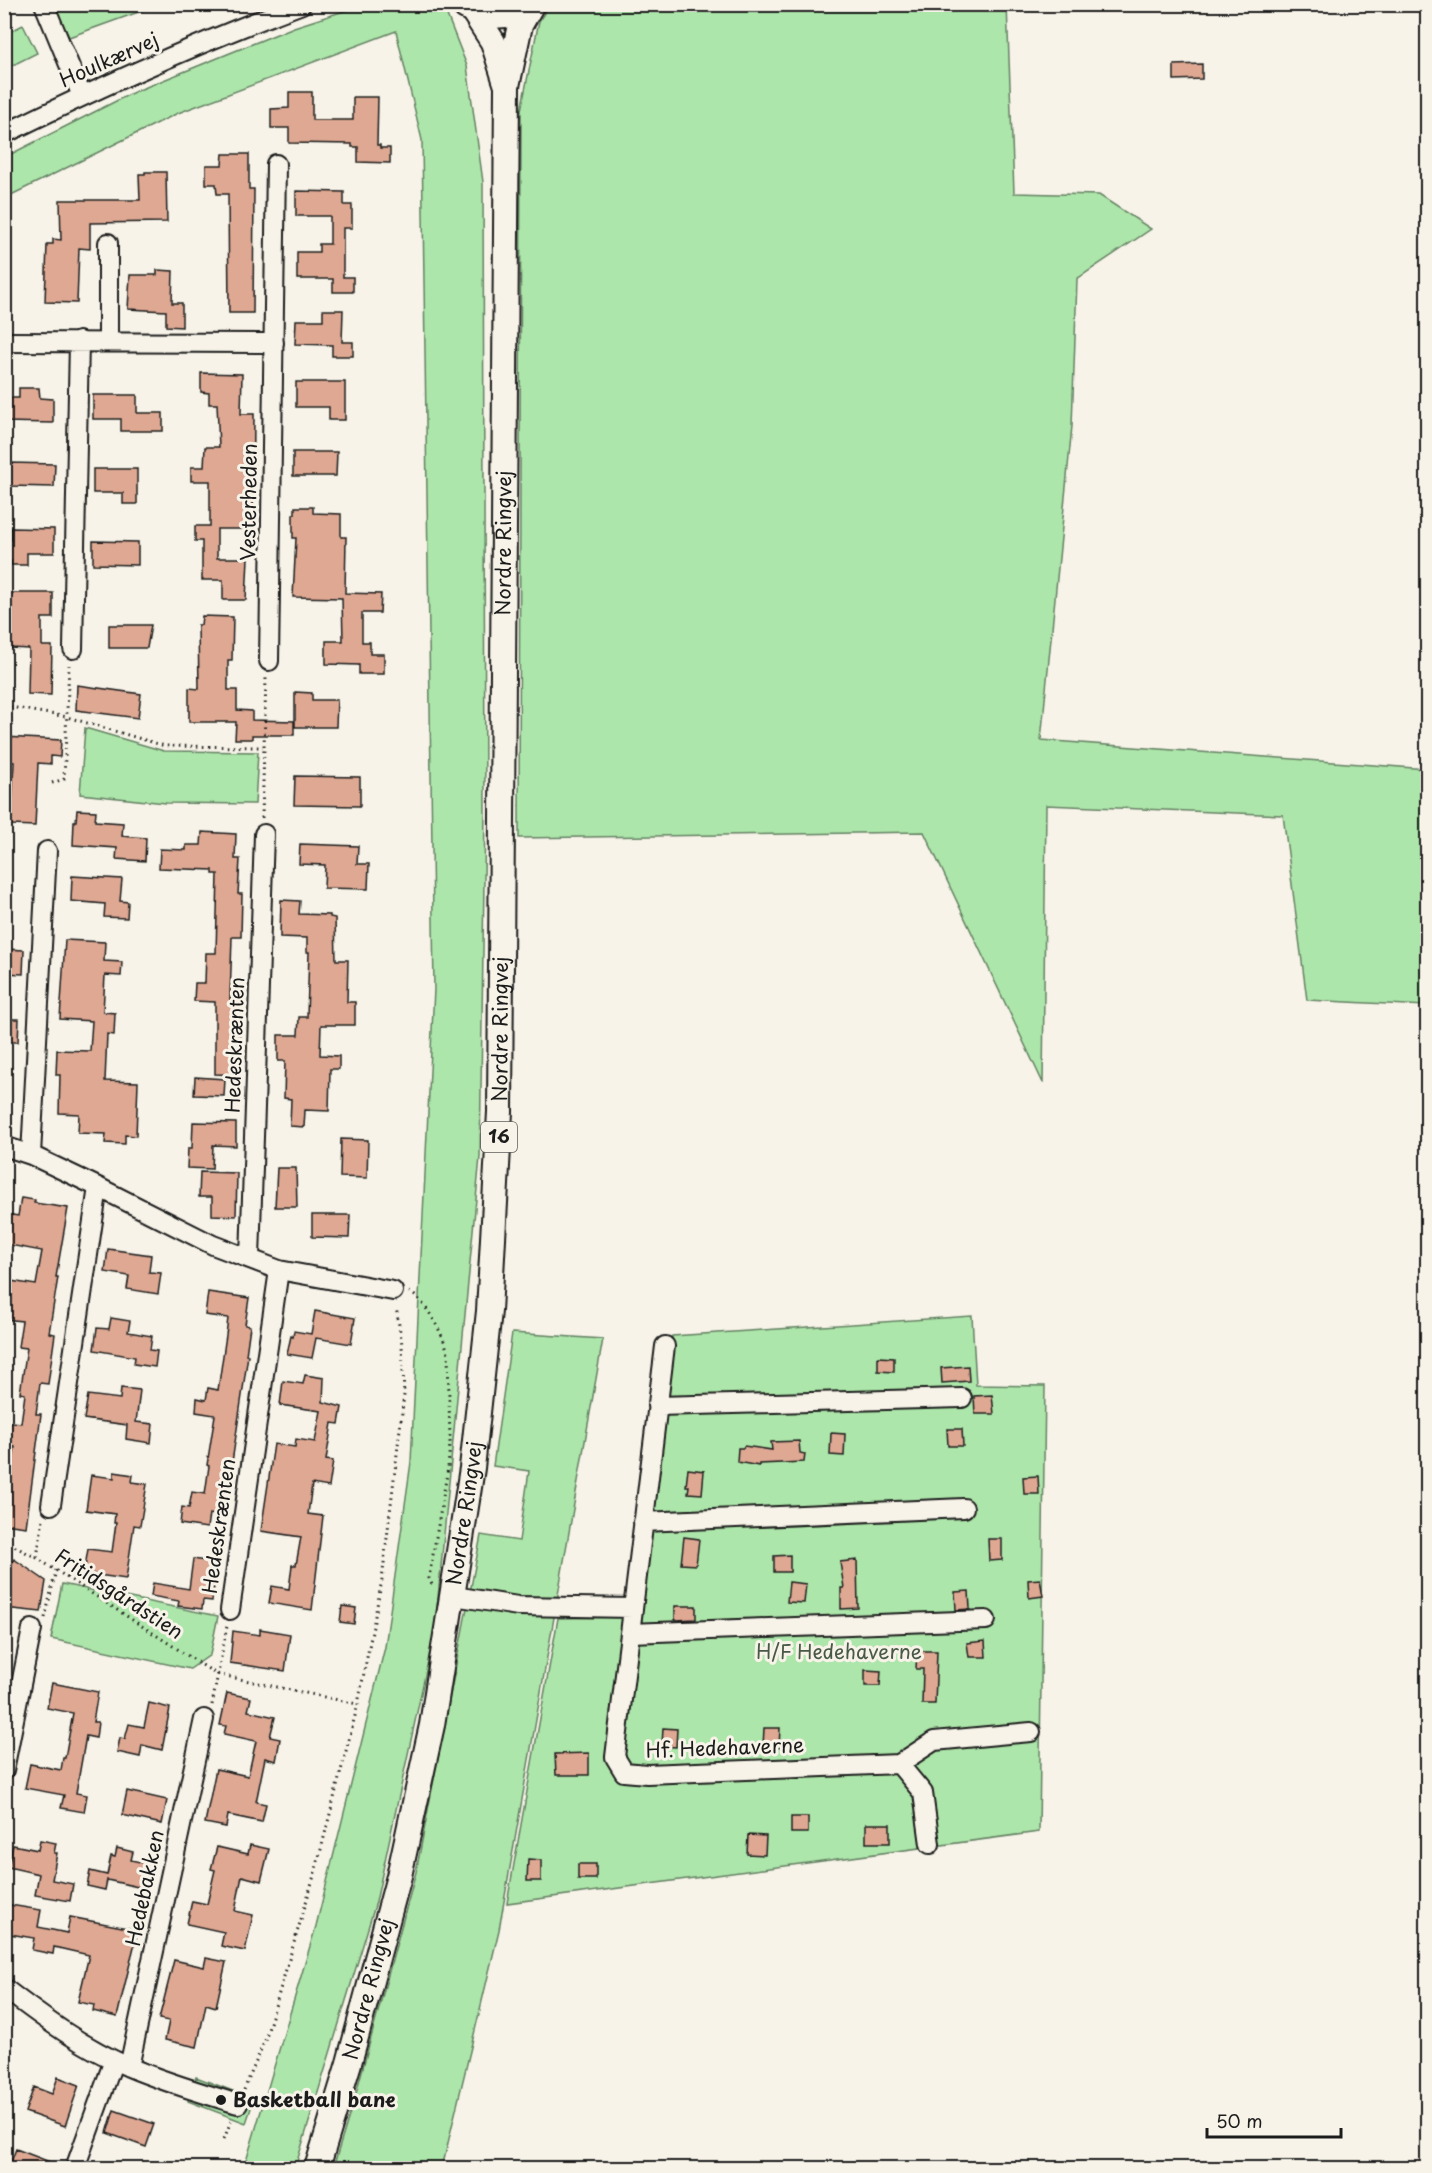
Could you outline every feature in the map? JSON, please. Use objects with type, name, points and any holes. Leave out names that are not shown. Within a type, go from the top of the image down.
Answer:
[{"type":"main road","name":"16","points":[[468,8],[483,15],[503,16],[514,14],[532,4]]},
{"type":"main road","name":"Nordre Ringvej","points":[[317,2169],[349,2063],[399,1876],[432,1725],[454,1596],[472,1468],[488,1322],[500,1112],[507,86],[520,25],[532,4]]},
{"type":"main road","name":"Nordre Ringvej","points":[[468,8],[493,42],[507,86]]},
{"type":"street","points":[[44,4],[82,96]]},
{"type":"street","name":"Houlkærvej","points":[[4,134],[216,36],[302,4]]},
{"type":"street","name":"Vesterheden","points":[[269,661],[276,164]]},
{"type":"street","points":[[108,243],[108,341]]},
{"type":"street","points":[[73,649],[79,341]]},
{"type":"street","points":[[4,342],[274,343]]},
{"type":"street","name":"Hedeskrænten","points":[[250,1258],[264,834]]},
{"type":"street","points":[[31,1155],[46,851]]},
{"type":"street","points":[[4,1146],[31,1155],[213,1245],[279,1270],[393,1291]]},
{"type":"street","points":[[51,1505],[98,1187]]},
{"type":"street","name":"Hedeskrænten","points":[[230,1610],[279,1270]]},
{"type":"street","name":"Hf. Hedehaverne","points":[[664,1346],[615,1757],[624,1772],[646,1774],[899,1764]]},
{"type":"street","points":[[657,1406],[962,1398]]},
{"type":"street","points":[[643,1522],[964,1508]]},
{"type":"street","points":[[454,1596],[518,1606],[633,1608]]},
{"type":"street","points":[[630,1633],[986,1620]]},
{"type":"street","points":[[4,1770],[32,1629]]},
{"type":"street","name":"Hedebakken","points":[[75,2169],[121,2063],[204,1719]]},
{"type":"street","points":[[930,1844],[923,1793],[899,1764],[934,1741],[1031,1732]]},
{"type":"street","points":[[4,1988],[45,2020],[121,2063],[238,2104]]},
{"type":"path","points":[[52,783],[64,779],[69,661],[73,649]]},
{"type":"path","points":[[264,834],[261,813],[265,684],[269,661]]},
{"type":"path","points":[[4,706],[67,717],[165,746],[263,747]]},
{"type":"path","points":[[224,2139],[265,2040],[310,1892],[358,1704],[382,1580],[404,1395],[402,1344],[393,1291],[412,1292],[424,1304],[446,1344],[450,1443],[448,1468],[429,1578],[434,1589],[454,1596]]},
{"type":"path","points":[[37,1558],[44,1514],[51,1505]]},
{"type":"path","name":"Fritidsgårdstien","points":[[4,1541],[37,1558],[216,1674]]},
{"type":"path","points":[[32,1629],[44,1623],[56,1570]]},
{"type":"path","points":[[204,1719],[210,1714],[230,1610]]},
{"type":"path","points":[[216,1674],[358,1704]]},
{"type":"green space","points":[[64,4],[158,5],[69,37],[55,9]]},
{"type":"green space","points":[[550,4],[1007,5],[1014,193],[1099,195],[1151,229],[1077,279],[1072,426],[1041,740],[1427,769],[1427,1006],[1307,1000],[1283,815],[1046,805],[1043,1083],[924,832],[519,838],[521,110],[539,21]]},
{"type":"green space","points":[[363,5],[434,5],[447,15],[467,66],[483,182],[485,811],[480,1157],[435,1629],[376,1902],[295,2168],[244,2168],[316,1926],[385,1647],[411,1462],[434,989],[422,140],[396,31],[178,113],[5,198],[5,157],[134,92],[294,27]]},
{"type":"green space","points":[[23,25],[37,53],[5,69],[5,34]]},
{"type":"green space","points":[[85,728],[164,751],[258,752],[255,804],[166,803],[80,794]]},
{"type":"green space","name":"H/F Hedehaverne","points":[[972,1316],[976,1385],[1045,1386],[1039,1832],[507,1903],[558,1618],[639,1617],[672,1336]]},
{"type":"green space","points":[[512,1333],[603,1339],[499,1930],[442,2168],[333,2168],[356,2093],[416,1872],[481,1535],[519,1541],[529,1471],[493,1466]]},
{"type":"green space","points":[[62,1584],[218,1616],[210,1655],[190,1669],[51,1639]]},
{"type":"green space","name":"Basketball bane","points":[[196,2077],[254,2099],[246,2123],[188,2101]]},
{"type":"building","points":[[1202,64],[1202,79],[1174,80],[1174,65]]},
{"type":"building","points":[[289,92],[312,92],[312,120],[353,120],[353,97],[378,97],[377,145],[380,145],[380,148],[390,148],[390,163],[358,162],[358,147],[352,147],[352,144],[289,143],[289,128],[271,128],[271,109],[289,108]]},
{"type":"building","points":[[223,154],[249,154],[249,189],[254,189],[253,313],[229,313],[228,194],[217,194],[216,184],[206,184],[206,165],[222,165]]},
{"type":"building","points":[[145,172],[166,172],[167,222],[90,223],[90,249],[79,248],[77,303],[45,302],[47,244],[53,244],[53,239],[61,240],[60,200],[140,200],[139,174],[145,174]]},
{"type":"building","points":[[296,191],[344,192],[344,205],[352,205],[352,228],[343,228],[343,277],[353,277],[353,292],[333,292],[333,279],[297,279],[297,252],[319,252],[319,244],[330,244],[330,216],[296,216]]},
{"type":"building","points":[[157,270],[173,271],[172,303],[182,303],[182,327],[166,326],[166,311],[128,309],[130,275],[157,275]]},
{"type":"building","points":[[323,310],[343,310],[342,342],[353,342],[353,356],[332,356],[332,345],[295,344],[296,320],[323,320]]},
{"type":"building","points":[[201,373],[242,374],[241,414],[254,414],[253,529],[217,529],[217,558],[248,558],[246,600],[223,600],[223,580],[202,580],[202,541],[195,541],[195,526],[210,526],[210,481],[191,481],[191,467],[204,467],[205,447],[219,447],[217,404],[209,404],[209,393],[201,392]]},
{"type":"building","points":[[296,382],[345,382],[345,420],[329,420],[329,407],[296,407]]},
{"type":"building","points":[[19,388],[39,388],[40,398],[53,399],[53,423],[4,422],[4,398],[19,398]]},
{"type":"building","points":[[93,395],[137,395],[137,413],[163,413],[163,431],[121,431],[121,419],[93,419]]},
{"type":"building","points":[[293,452],[337,452],[336,476],[293,476]]},
{"type":"building","points":[[9,463],[55,464],[54,487],[9,486]]},
{"type":"building","points":[[93,469],[137,469],[137,504],[123,504],[123,493],[93,493]]},
{"type":"building","points":[[295,507],[313,507],[313,513],[341,514],[341,537],[346,537],[345,593],[381,594],[380,613],[362,613],[362,642],[370,642],[370,654],[384,654],[384,674],[359,674],[359,665],[326,664],[326,641],[343,641],[342,598],[293,597],[296,538],[293,538],[293,514],[295,514]]},
{"type":"building","points":[[11,528],[54,529],[54,553],[27,553],[27,565],[11,565],[11,561],[4,561],[4,540],[11,540]]},
{"type":"building","points":[[93,541],[138,542],[138,565],[93,564]]},
{"type":"building","points":[[10,593],[53,593],[53,618],[42,618],[42,646],[52,646],[51,695],[28,694],[29,649],[11,648],[11,644],[4,644],[4,621],[9,622]]},
{"type":"building","points":[[202,616],[233,617],[232,660],[228,660],[228,690],[237,690],[237,710],[252,711],[252,720],[294,721],[294,735],[252,735],[252,739],[235,739],[236,722],[189,722],[189,688],[199,689],[198,625],[201,625]]},
{"type":"building","points":[[109,625],[151,625],[147,648],[109,648]]},
{"type":"building","points":[[77,685],[141,694],[138,718],[76,710]]},
{"type":"building","points":[[295,692],[312,693],[312,700],[337,700],[336,727],[295,727]]},
{"type":"building","points":[[4,737],[61,740],[60,757],[51,756],[51,764],[38,763],[35,826],[11,825],[14,762],[4,761]]},
{"type":"building","points":[[295,776],[360,777],[360,806],[294,805]]},
{"type":"building","points":[[77,810],[96,811],[95,821],[123,823],[122,836],[146,838],[145,861],[116,859],[117,848],[73,845]]},
{"type":"building","points":[[202,832],[236,834],[235,859],[240,859],[238,894],[242,894],[241,937],[232,937],[230,999],[241,999],[238,1075],[215,1074],[215,1002],[194,1001],[195,983],[205,983],[206,953],[216,953],[218,874],[213,874],[213,870],[159,868],[160,849],[186,850],[186,845],[201,845]]},
{"type":"building","points":[[300,844],[358,846],[357,864],[369,864],[368,889],[324,888],[325,865],[299,864]]},
{"type":"building","points":[[72,876],[122,879],[120,901],[128,902],[127,918],[104,917],[105,904],[71,901]]},
{"type":"building","points":[[281,900],[300,901],[299,914],[330,915],[335,918],[336,960],[348,960],[347,1002],[355,1002],[355,1025],[321,1025],[320,1055],[339,1056],[339,1069],[330,1069],[329,1111],[305,1110],[304,1127],[290,1126],[291,1099],[284,1098],[285,1061],[278,1061],[278,1035],[298,1035],[299,1017],[307,1017],[309,952],[307,952],[307,938],[280,937]]},
{"type":"building","points":[[65,940],[105,942],[104,961],[122,962],[121,976],[105,975],[103,1012],[115,1013],[114,1035],[107,1034],[105,1081],[138,1082],[136,1136],[125,1135],[125,1144],[105,1143],[106,1134],[78,1133],[79,1114],[59,1113],[60,1075],[56,1075],[57,1050],[90,1051],[92,1021],[60,1019]]},
{"type":"building","points":[[4,949],[24,950],[23,974],[4,973]]},
{"type":"building","points":[[4,1019],[19,1019],[18,1042],[4,1042]]},
{"type":"building","points":[[195,1077],[225,1079],[224,1096],[194,1095]]},
{"type":"building","points":[[193,1122],[236,1123],[236,1146],[213,1145],[212,1169],[187,1168],[188,1148],[192,1148]]},
{"type":"building","points":[[341,1139],[368,1140],[367,1178],[340,1177]]},
{"type":"building","points":[[277,1168],[296,1168],[297,1207],[275,1207]]},
{"type":"building","points":[[200,1172],[237,1173],[236,1216],[212,1215],[212,1197],[199,1197]]},
{"type":"building","points":[[21,1198],[35,1200],[34,1203],[68,1208],[49,1333],[55,1334],[48,1384],[40,1383],[36,1414],[41,1414],[26,1527],[4,1524],[4,1505],[15,1447],[4,1445],[4,1421],[21,1423],[25,1394],[20,1393],[27,1348],[18,1347],[22,1321],[4,1319],[4,1280],[36,1285],[42,1251],[4,1244],[7,1214],[18,1216]]},
{"type":"building","points":[[312,1215],[350,1215],[349,1238],[312,1237]]},
{"type":"building","points":[[108,1249],[151,1255],[149,1272],[161,1273],[158,1294],[127,1289],[129,1276],[105,1272]]},
{"type":"building","points":[[208,1292],[249,1298],[245,1325],[250,1326],[246,1355],[248,1355],[224,1516],[209,1514],[207,1528],[180,1524],[182,1507],[189,1508],[192,1492],[205,1494],[215,1415],[196,1412],[197,1398],[206,1400],[208,1388],[218,1390],[226,1335],[228,1318],[205,1315]]},
{"type":"building","points":[[315,1311],[355,1318],[351,1344],[316,1338],[312,1358],[287,1354],[294,1331],[311,1334]]},
{"type":"building","points":[[111,1318],[130,1321],[128,1332],[152,1336],[150,1350],[157,1351],[155,1367],[134,1364],[135,1357],[94,1350],[97,1328],[109,1329]]},
{"type":"building","points":[[878,1357],[894,1358],[894,1372],[878,1371]]},
{"type":"building","points":[[968,1366],[969,1381],[942,1383],[941,1368]]},
{"type":"building","points":[[305,1375],[324,1378],[323,1402],[342,1407],[339,1424],[332,1423],[326,1460],[333,1461],[329,1487],[312,1484],[308,1514],[323,1516],[312,1610],[269,1603],[272,1586],[289,1589],[292,1565],[296,1565],[301,1537],[261,1531],[274,1444],[295,1447],[296,1439],[315,1442],[321,1411],[280,1405],[283,1381],[303,1384]]},
{"type":"building","points":[[121,1388],[140,1390],[136,1422],[153,1424],[151,1443],[126,1439],[127,1425],[84,1419],[88,1395],[120,1399]]},
{"type":"building","points":[[992,1395],[994,1414],[975,1414],[974,1396]]},
{"type":"building","points":[[947,1429],[962,1429],[963,1446],[948,1446]]},
{"type":"building","points":[[831,1433],[845,1434],[844,1456],[830,1455]]},
{"type":"building","points":[[799,1441],[800,1453],[805,1454],[804,1462],[759,1464],[759,1466],[737,1462],[738,1448],[744,1446],[772,1450],[771,1442]]},
{"type":"building","points":[[688,1469],[704,1471],[702,1494],[688,1493],[689,1486],[686,1486]]},
{"type":"building","points":[[114,1472],[133,1475],[132,1482],[147,1484],[140,1526],[134,1525],[126,1579],[84,1573],[88,1549],[112,1552],[116,1523],[114,1523],[115,1514],[86,1510],[91,1475],[114,1478]]},
{"type":"building","points":[[1038,1476],[1039,1494],[1024,1494],[1023,1477]]},
{"type":"building","points":[[684,1537],[699,1539],[696,1565],[681,1564]]},
{"type":"building","points":[[988,1539],[1002,1539],[1002,1560],[989,1561]]},
{"type":"building","points":[[790,1555],[790,1572],[774,1572],[774,1556]]},
{"type":"building","points":[[14,1559],[46,1581],[41,1612],[4,1608],[4,1573]]},
{"type":"building","points":[[193,1559],[217,1563],[212,1601],[203,1600],[202,1609],[178,1606],[179,1601],[151,1596],[153,1583],[189,1589]]},
{"type":"building","points":[[857,1560],[858,1608],[841,1609],[841,1588],[844,1588],[840,1562]]},
{"type":"building","points":[[1040,1579],[1043,1596],[1029,1598],[1028,1580]]},
{"type":"building","points":[[789,1582],[806,1584],[804,1603],[787,1602]]},
{"type":"building","points":[[969,1591],[970,1609],[956,1610],[955,1592]]},
{"type":"building","points":[[342,1606],[356,1608],[354,1624],[340,1622]]},
{"type":"building","points":[[675,1606],[696,1606],[696,1619],[675,1620]]},
{"type":"building","points":[[260,1629],[290,1634],[285,1671],[230,1663],[233,1631],[260,1635]]},
{"type":"building","points":[[985,1641],[986,1657],[969,1657],[967,1643]]},
{"type":"building","points":[[917,1651],[937,1651],[935,1704],[922,1704],[923,1669],[916,1669]]},
{"type":"building","points":[[865,1670],[881,1671],[880,1686],[865,1686]]},
{"type":"building","points":[[52,1683],[98,1692],[93,1722],[98,1722],[96,1738],[86,1736],[76,1793],[87,1795],[84,1812],[61,1808],[64,1795],[25,1788],[30,1764],[61,1770],[63,1758],[65,1758],[73,1713],[47,1708]]},
{"type":"building","points":[[227,1693],[251,1698],[248,1711],[275,1717],[270,1737],[280,1739],[276,1761],[265,1758],[256,1802],[266,1804],[262,1822],[228,1815],[226,1827],[205,1823],[216,1769],[248,1776],[256,1741],[224,1734],[226,1726],[220,1725]]},
{"type":"building","points":[[149,1703],[170,1708],[162,1750],[142,1745],[140,1757],[117,1752],[120,1738],[125,1739],[129,1724],[144,1727]]},
{"type":"building","points":[[663,1728],[677,1729],[676,1747],[662,1746]]},
{"type":"building","points":[[764,1728],[780,1728],[779,1748],[763,1747]]},
{"type":"building","points":[[589,1753],[589,1775],[556,1775],[555,1754]]},
{"type":"building","points":[[127,1791],[167,1800],[162,1824],[122,1815]]},
{"type":"building","points":[[791,1817],[808,1817],[808,1833],[791,1833]]},
{"type":"building","points":[[866,1824],[890,1824],[890,1843],[866,1843]]},
{"type":"building","points":[[748,1835],[766,1836],[765,1855],[747,1854]]},
{"type":"building","points":[[40,1840],[56,1843],[54,1853],[57,1853],[52,1880],[73,1884],[70,1901],[35,1895],[39,1874],[8,1867],[13,1845],[38,1850]]},
{"type":"building","points":[[250,1845],[269,1849],[261,1881],[242,1876],[235,1911],[253,1915],[245,1951],[221,1946],[224,1932],[187,1924],[192,1901],[207,1904],[215,1870],[211,1869],[217,1847],[248,1854]]},
{"type":"building","points":[[117,1848],[133,1852],[131,1860],[153,1865],[147,1889],[107,1880],[105,1890],[87,1886],[90,1871],[107,1875],[111,1856],[115,1857]]},
{"type":"building","points":[[528,1859],[541,1860],[541,1881],[527,1881]]},
{"type":"building","points":[[578,1864],[596,1864],[596,1879],[578,1879]]},
{"type":"building","points":[[4,1904],[41,1910],[38,1927],[67,1933],[70,1917],[138,1930],[117,2017],[93,2011],[94,2005],[78,2002],[89,1955],[54,1947],[53,1954],[32,1950],[34,1938],[4,1933]]},
{"type":"building","points":[[206,1958],[226,1962],[216,2007],[206,2004],[197,2047],[165,2040],[169,2021],[159,2019],[174,1960],[204,1967]]},
{"type":"building","points":[[58,2077],[79,2085],[65,2126],[25,2112],[34,2087],[52,2094]]},
{"type":"building","points":[[114,2110],[154,2124],[146,2147],[107,2133]]},
{"type":"building","points":[[16,2149],[63,2167],[63,2169],[8,2169]]},
{"type":"place","name":"Basketball bane","points":[[221,2100]]}]
